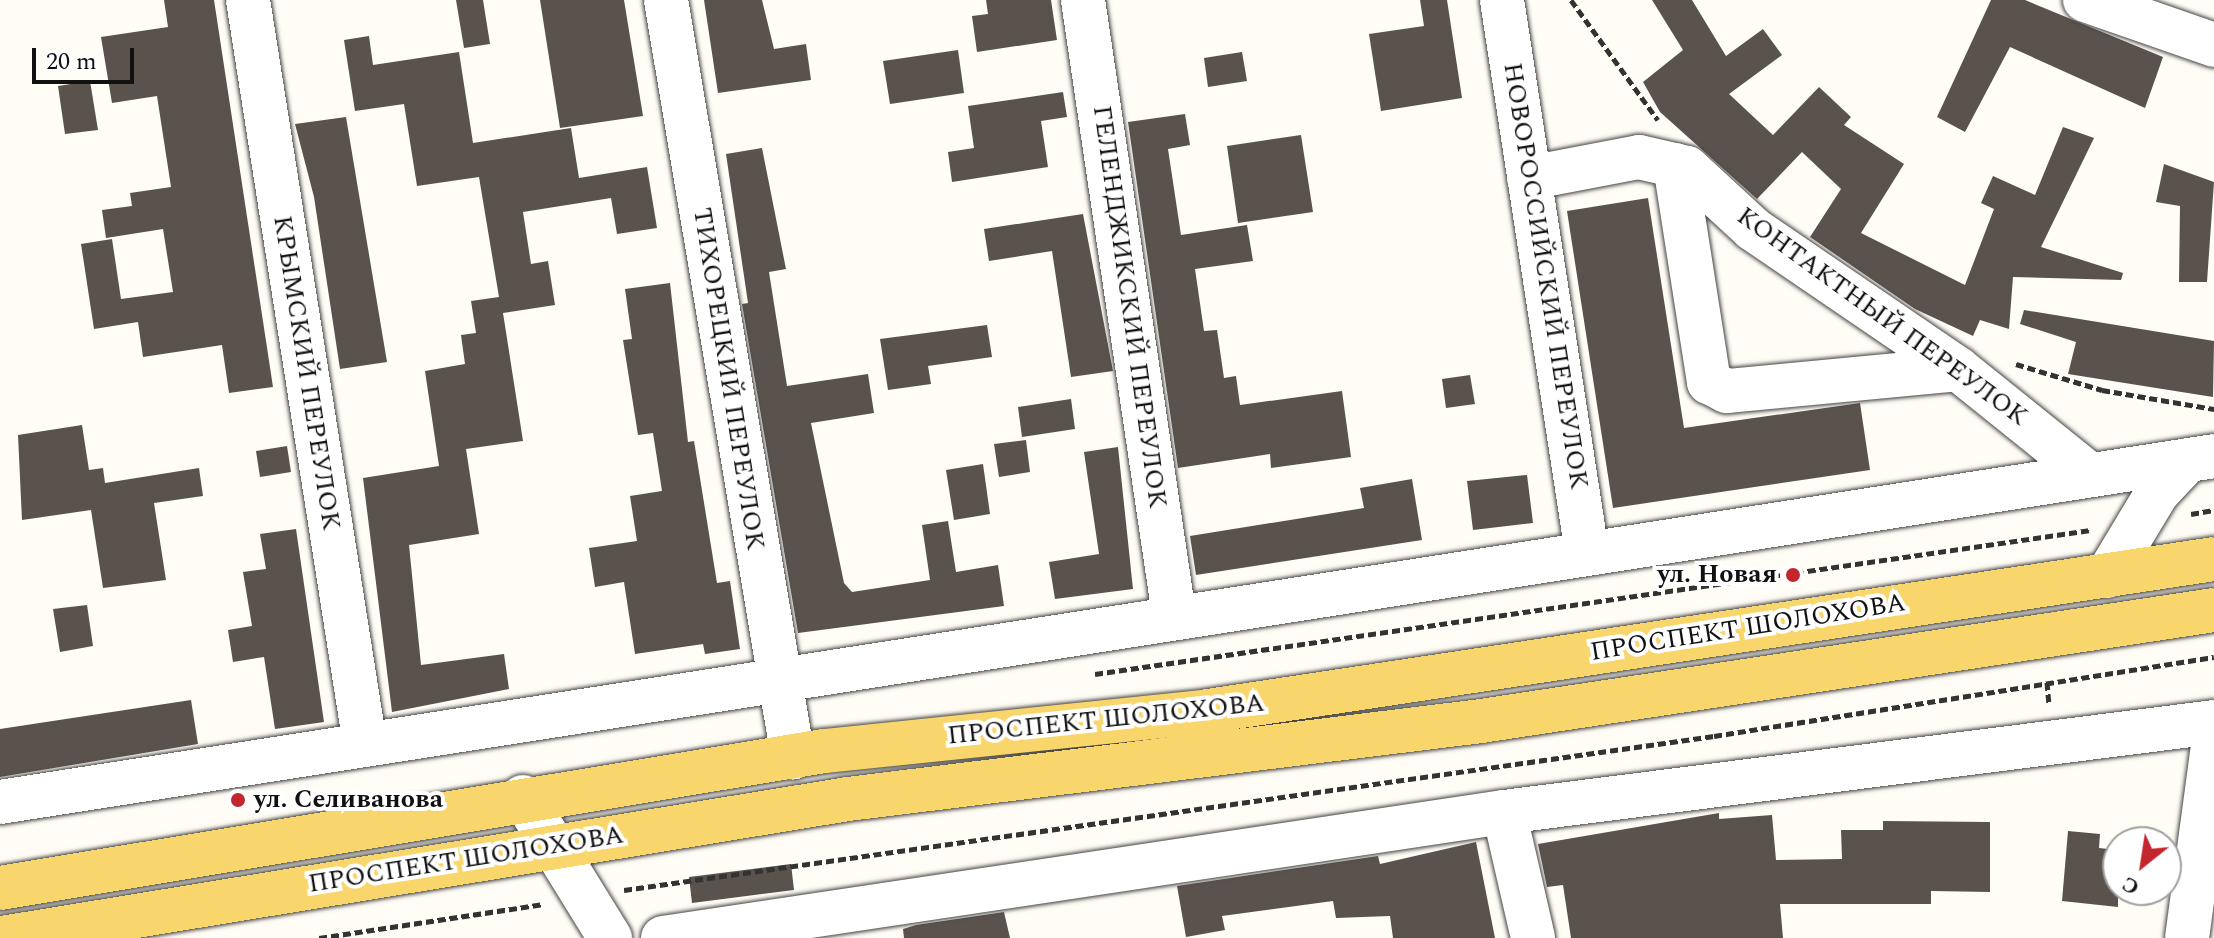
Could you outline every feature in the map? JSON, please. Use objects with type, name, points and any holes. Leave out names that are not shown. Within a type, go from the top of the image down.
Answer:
[{"type":"main road","name":"ПРОСПЕКТ ШОЛОХОВА","points":[[0,888],[523,797],[793,757],[1208,711],[2214,559]]},
{"type":"main road","name":"ПРОСПЕКТ ШОЛОХОВА","points":[[2,938],[65,933],[548,845],[848,799],[1481,721],[2214,610]]},
{"type":"street","name":"КРЫМСКИЙ ПЕРЕУЛОК","points":[[248,0],[365,745]]},
{"type":"street","name":"ТИХОРЕЦКИЙ ПЕРЕУЛОК","points":[[666,0],[793,757]]},
{"type":"street","name":"ГЕЛЕНДЖИКСКИЙ ПЕРЕУЛОК","points":[[1083,0],[1174,615]]},
{"type":"street","name":"НОВОРОССИЙСКИЙ ПЕРЕУЛОК","points":[[1502,0],[1587,553]]},
{"type":"street","points":[[2085,0],[2214,45]]},
{"type":"street","name":"КОНТАКТНЫЙ ПЕРЕУЛОК","points":[[1529,178],[1639,157],[1675,165],[1753,229],[1958,369],[2090,475]]},
{"type":"street","points":[[1675,165],[1709,382],[1727,391],[1958,369]]},
{"type":"street","points":[[0,802],[779,684],[1174,615],[2201,458]]},
{"type":"street","points":[[2107,576],[2137,523],[2201,458]]},
{"type":"street","points":[[663,938],[1504,812],[2214,722]]},
{"type":"street","points":[[2187,938],[2214,737]]},
{"type":"street","points":[[523,797],[548,845],[610,938]]},
{"type":"street","points":[[1504,812],[1533,938]]},
{"type":"path","points":[[1085,675],[2214,510]]},
{"type":"path","points":[[319,938],[2214,657]]},
{"type":"building","points":[[164,0],[214,0],[273,387],[229,393],[222,345],[143,357],[138,322],[94,329],[81,244],[112,239],[121,299],[173,292],[163,229],[106,238],[102,210],[132,206],[130,193],[171,187],[157,96],[112,103],[101,37],[168,27]]},
{"type":"building","points":[[456,0],[483,0],[490,44],[464,48]]},
{"type":"building","points":[[540,0],[624,0],[643,116],[560,128]]},
{"type":"building","points":[[704,0],[762,0],[774,49],[806,44],[811,80],[718,93]]},
{"type":"building","points":[[986,0],[1051,0],[1057,40],[977,52],[972,16],[988,14]]},
{"type":"building","points":[[1420,0],[1447,0],[1462,98],[1381,111],[1369,34],[1424,26]]},
{"type":"building","points":[[1652,0],[1692,0],[1726,56],[1763,29],[1782,55],[1729,94],[1773,135],[1819,87],[1851,117],[1844,125],[1904,164],[1861,233],[1965,285],[1994,209],[1981,203],[1993,176],[2035,195],[2063,127],[2094,138],[2041,247],[2123,273],[2121,280],[2013,277],[2009,329],[1980,320],[1973,336],[1915,309],[1810,237],[1841,189],[1802,152],[1757,199],[1660,112],[1643,82],[1683,50]]},
{"type":"building","points":[[1991,0],[2025,0],[2163,57],[2145,108],[2010,47],[1965,132],[1937,117]]},
{"type":"building","points":[[369,36],[373,65],[459,52],[473,143],[571,128],[579,178],[647,167],[657,228],[617,234],[611,198],[523,212],[531,264],[548,261],[555,305],[503,313],[523,441],[466,449],[479,534],[409,545],[421,665],[504,654],[509,689],[392,712],[363,478],[439,466],[425,371],[465,364],[461,335],[476,333],[471,301],[499,297],[479,177],[417,186],[404,104],[355,111],[344,40]]},
{"type":"building","points":[[958,50],[964,93],[890,104],[883,61]]},
{"type":"building","points":[[1242,52],[1247,81],[1208,87],[1204,58]]},
{"type":"building","points":[[90,81],[98,130],[65,134],[58,86]]},
{"type":"building","points":[[1063,92],[1067,117],[1041,121],[1048,167],[952,182],[948,152],[974,148],[968,106]]},
{"type":"building","points":[[1185,114],[1190,145],[1168,149],[1181,235],[1247,225],[1253,261],[1195,269],[1204,331],[1217,330],[1224,378],[1236,376],[1240,405],[1342,391],[1351,457],[1271,468],[1270,454],[1178,468],[1128,122]]},
{"type":"building","points":[[346,117],[387,362],[340,369],[314,197],[295,124]]},
{"type":"building","points":[[1301,135],[1313,212],[1238,223],[1227,146]]},
{"type":"building","points":[[762,148],[786,269],[769,272],[787,386],[868,374],[874,413],[811,423],[844,583],[852,592],[930,580],[922,525],[948,521],[956,572],[998,565],[1004,606],[798,633],[742,304],[748,303],[726,154]]},
{"type":"building","points":[[2164,164],[2214,182],[2207,282],[2179,282],[2180,206],[2156,202]]},
{"type":"building","points":[[1648,198],[1684,428],[1860,403],[1870,470],[1613,508],[1567,211]]},
{"type":"building","points":[[1083,214],[1113,371],[1071,377],[1052,251],[989,261],[984,229]]},
{"type":"building","points":[[670,283],[688,442],[694,441],[717,583],[730,581],[740,649],[705,654],[703,644],[635,654],[624,582],[595,587],[589,548],[637,541],[630,496],[662,491],[653,433],[638,435],[623,340],[632,339],[625,289]]},
{"type":"building","points":[[2024,310],[2214,341],[2213,397],[2068,374],[2076,342],[2020,324]]},
{"type":"building","points":[[987,325],[992,357],[928,366],[931,384],[888,390],[880,339]]},
{"type":"building","points":[[1470,375],[1475,404],[1446,408],[1442,379]]},
{"type":"building","points":[[1071,399],[1075,429],[1022,437],[1018,407]]},
{"type":"building","points":[[82,425],[89,470],[103,468],[105,483],[199,468],[203,496],[154,503],[166,580],[103,588],[91,510],[22,520],[18,435]]},
{"type":"building","points":[[1026,440],[1030,472],[999,477],[994,444]]},
{"type":"building","points":[[287,446],[291,472],[260,477],[256,451]]},
{"type":"building","points":[[1118,447],[1133,589],[1055,599],[1049,562],[1099,554],[1084,452]]},
{"type":"building","points":[[983,464],[990,514],[954,520],[946,470]]},
{"type":"building","points":[[1527,475],[1533,523],[1473,530],[1467,481]]},
{"type":"building","points":[[1412,479],[1422,540],[1196,575],[1190,536],[1364,508],[1360,488]]},
{"type":"building","points":[[296,529],[324,722],[275,729],[264,657],[233,662],[228,630],[252,626],[243,572],[266,569],[260,534]]},
{"type":"building","points":[[87,605],[93,646],[60,652],[53,609]]},
{"type":"building","points":[[191,700],[198,744],[0,777],[0,729]]},
{"type":"building","points":[[1719,813],[1719,819],[1772,815],[1776,860],[1842,859],[1841,830],[1883,830],[1883,821],[1990,822],[1990,892],[1931,891],[1931,904],[1780,904],[1783,938],[1571,938],[1563,885],[1547,887],[1538,844]]},
{"type":"building","points":[[2068,831],[2100,834],[2102,905],[2062,901]]},
{"type":"building","points":[[1476,842],[1495,938],[1393,938],[1390,916],[1336,918],[1333,901],[1222,916],[1225,930],[1186,937],[1177,886],[1378,856],[1380,864]]},
{"type":"building","points":[[791,864],[794,890],[692,903],[689,877]]},
{"type":"building","points":[[1004,912],[1010,938],[904,938],[903,929],[916,925]]},
{"type":"place","name":"ул. Новая","points":[[1793,575]]},
{"type":"place","name":"ул. Селиванова","points":[[238,800]]}]
